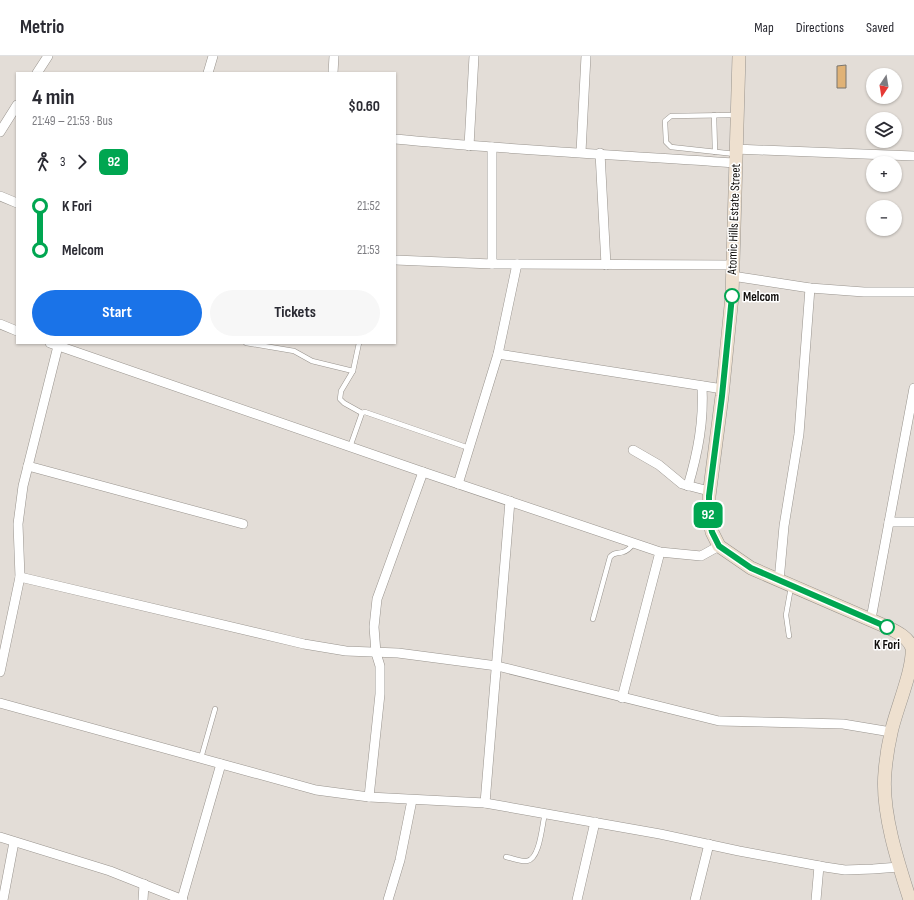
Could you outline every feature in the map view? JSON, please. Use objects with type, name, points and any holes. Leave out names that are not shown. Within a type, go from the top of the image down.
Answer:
[{"type":"street","points":[[38,72],[48,56]]},
{"type":"street","points":[[208,72],[213,56]]},
{"type":"street","points":[[333,72],[334,56]]},
{"type":"street","points":[[469,146],[474,56]]},
{"type":"street","points":[[581,152],[586,56]]},
{"type":"street","name":"Atomic Hills Estate Street","points":[[719,546],[712,532],[708,508],[723,389],[732,296],[739,56]]},
{"type":"street","points":[[0,132],[16,107]]},
{"type":"street","points":[[396,139],[469,146],[600,153],[914,156]]},
{"type":"street","points":[[492,147],[492,264]]},
{"type":"street","points":[[600,153],[606,264]]},
{"type":"street","points":[[0,196],[16,203]]},
{"type":"street","points":[[396,260],[492,264],[606,264],[732,271],[810,288],[864,292],[914,292]]},
{"type":"street","points":[[458,484],[498,354],[517,264]]},
{"type":"street","points":[[785,583],[784,526],[799,434],[810,288]]},
{"type":"street","points":[[0,324],[16,330]]},
{"type":"street","points":[[0,672],[20,577],[18,524],[23,486],[54,345],[660,552],[700,556],[719,546],[751,568],[871,619],[907,639],[912,649],[913,661],[910,676],[891,732],[885,774],[885,797],[899,867],[910,900]]},
{"type":"street","points":[[498,354],[723,389]]},
{"type":"street","points":[[688,486],[696,460],[701,435],[703,417],[702,386]]},
{"type":"street","points":[[871,619],[914,388]]},
{"type":"street","points":[[633,450],[659,464],[682,484],[709,491]]},
{"type":"street","points":[[28,466],[243,524]]},
{"type":"street","points":[[369,797],[380,694],[380,666],[376,653],[374,627],[377,599],[423,472]]},
{"type":"street","points":[[485,803],[510,501]]},
{"type":"street","points":[[889,522],[914,522]]},
{"type":"street","points":[[622,698],[660,552]]},
{"type":"street","points":[[20,577],[304,644],[346,651],[398,654],[497,666],[718,721],[843,724],[891,732]]},
{"type":"street","points":[[0,703],[316,790],[369,797],[485,803],[660,834],[845,870],[899,867]]},
{"type":"street","points":[[0,836],[14,842],[110,871],[182,900],[221,764]]},
{"type":"street","points":[[388,900],[400,860],[412,800]]},
{"type":"street","points":[[577,900],[595,822]]},
{"type":"street","points":[[3,900],[14,842]]},
{"type":"street","points":[[695,900],[709,844]]},
{"type":"street","points":[[816,900],[819,866]]},
{"type":"street","points":[[143,900],[144,884]]},
{"type":"lane","points":[[714,115],[715,152]]},
{"type":"lane","points":[[735,155],[671,147],[666,142],[665,121],[671,116],[737,115]]},
{"type":"lane","points":[[252,344],[294,351],[312,360],[353,371]]},
{"type":"lane","points":[[359,344],[353,371],[341,391],[340,399],[344,403],[362,413],[370,412],[469,448]]},
{"type":"lane","points":[[350,447],[362,413]]},
{"type":"lane","points":[[593,619],[610,557],[614,553],[622,553],[628,550],[634,543]]},
{"type":"lane","points":[[785,583],[786,615],[789,636]]},
{"type":"lane","points":[[201,758],[215,709]]},
{"type":"lane","points":[[506,857],[526,861],[532,860],[537,854],[545,814]]},
{"type":"building","points":[[846,65],[846,88],[837,88],[837,66]]},
{"type":"bus line","name":"92","points":[[732,296],[722,396],[709,496],[708,508],[712,532],[719,546],[751,568],[844,607],[887,627]]},
{"type":"place","name":"Melcom","points":[[732,296]]},
{"type":"place","name":"K Fori","points":[[887,627]]}]
